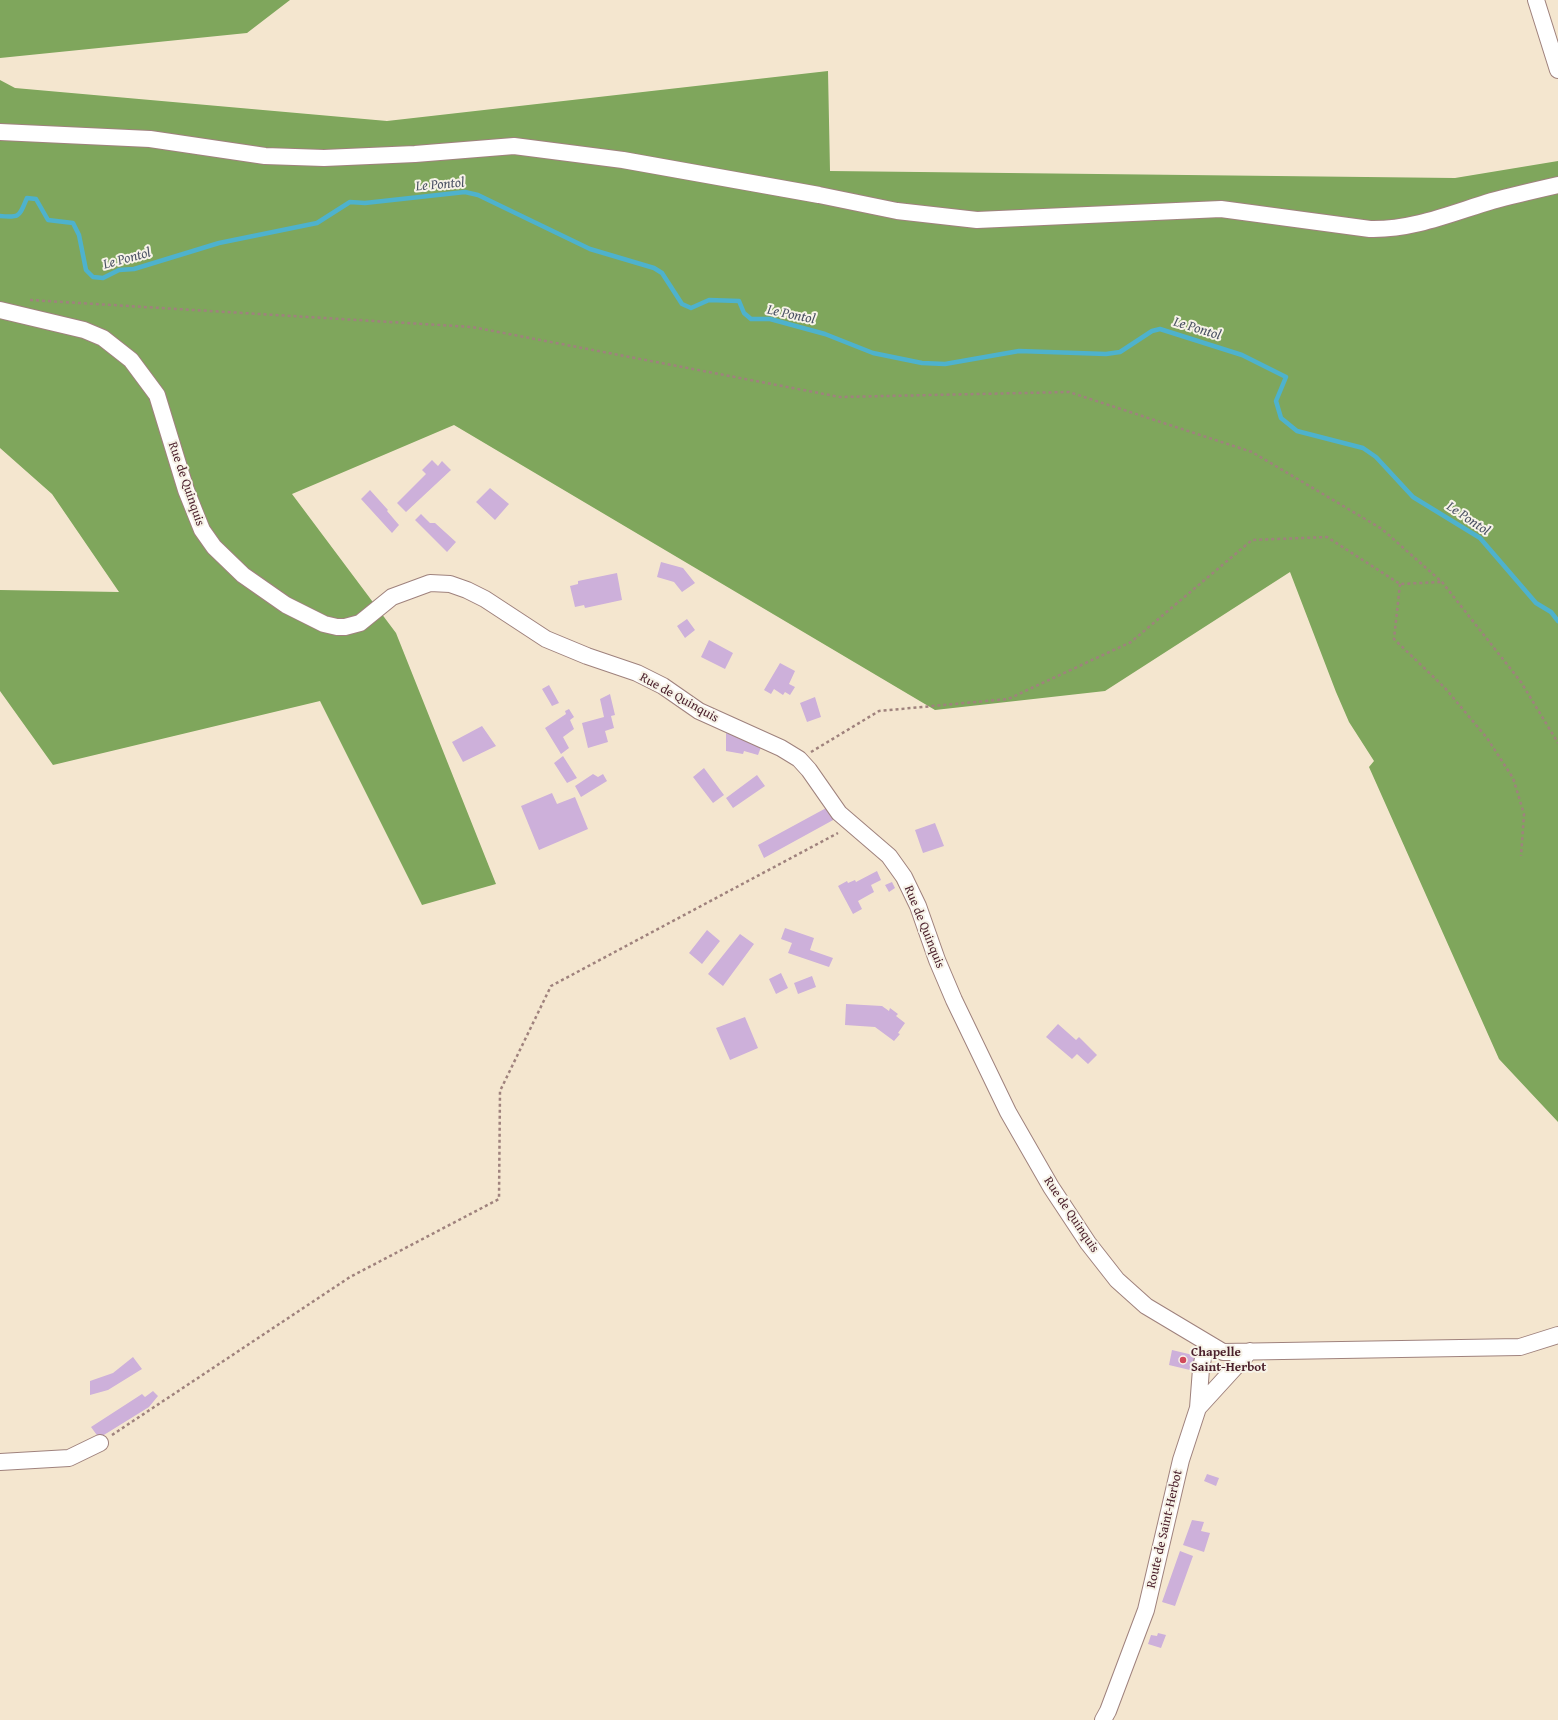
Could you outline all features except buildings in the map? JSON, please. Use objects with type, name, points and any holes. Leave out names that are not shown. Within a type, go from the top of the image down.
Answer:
[{"type":"street","points":[[1536,0],[1558,70]]},
{"type":"street","points":[[0,132],[150,139],[265,156],[324,158],[415,154],[514,146],[631,162],[819,194],[897,211],[977,220],[1221,209],[1370,229],[1386,229],[1407,227],[1495,200],[1558,185]]},
{"type":"street","name":"Rue de Quinquis","points":[[0,310],[84,330],[103,338],[131,360],[157,394],[186,490],[202,530],[214,547],[243,575],[286,605],[324,624],[345,627],[360,622],[372,615],[392,597],[430,583],[450,584],[485,599],[546,639],[664,686],[699,710],[781,748],[799,759],[809,770],[839,812],[889,856],[904,877],[918,906],[937,960],[954,1000],[1008,1112],[1051,1187],[1088,1244],[1117,1280],[1146,1306],[1223,1352],[1250,1351]]},
{"type":"street","points":[[1250,1351],[1520,1347],[1558,1335]]},
{"type":"street","points":[[1198,1408],[1201,1369],[1206,1342]]},
{"type":"street","name":"Route de Saint-Herbot","points":[[1103,1720],[1146,1610],[1181,1460],[1198,1408],[1250,1351]]},
{"type":"street","points":[[0,1462],[69,1458],[100,1443]]},
{"type":"path","points":[[23,299],[472,327],[840,397],[1069,392],[1252,452],[1382,529],[1442,582],[1521,682],[1558,743]]},
{"type":"path","points":[[799,759],[879,710],[1008,699],[1131,642],[1252,540],[1327,538],[1400,584],[1442,582]]},
{"type":"path","points":[[1400,584],[1394,639],[1445,688],[1487,738],[1513,778],[1524,814],[1521,856]]},
{"type":"path","points":[[100,1443],[350,1278],[499,1199],[500,1091],[551,986],[853,825]]},
{"type":"green space","points":[[0,0],[290,0],[247,33],[0,58]]},
{"type":"green space","points":[[828,71],[830,171],[1455,178],[1558,161],[1558,1122],[1499,1059],[1369,767],[1374,761],[1349,722],[1336,692],[1290,572],[1105,691],[935,710],[454,425],[292,494],[396,633],[496,884],[422,905],[320,701],[53,765],[0,691],[0,590],[119,592],[52,494],[0,448],[0,80],[15,88],[387,121]]},
{"type":"waterway","name":"Le Pontol","points":[[0,216],[16,216],[20,212],[27,198],[36,199],[48,220],[73,223],[79,235],[86,270],[93,277],[103,278],[119,270],[134,269],[219,243],[317,223],[350,202],[365,203],[465,192],[478,195],[590,249],[654,268],[662,273],[682,304],[691,308],[709,300],[739,301],[744,313],[751,319],[770,319],[825,334],[873,353],[922,363],[945,364],[1019,351],[1106,354],[1120,352],[1152,331],[1160,329],[1242,355],[1286,377],[1276,401],[1281,418],[1297,431],[1363,448],[1376,457],[1413,497],[1480,538],[1536,603],[1551,612],[1558,621]]},
{"type":"place","name":"Chapelle Saint-Herbot","points":[[1183,1360]]}]
